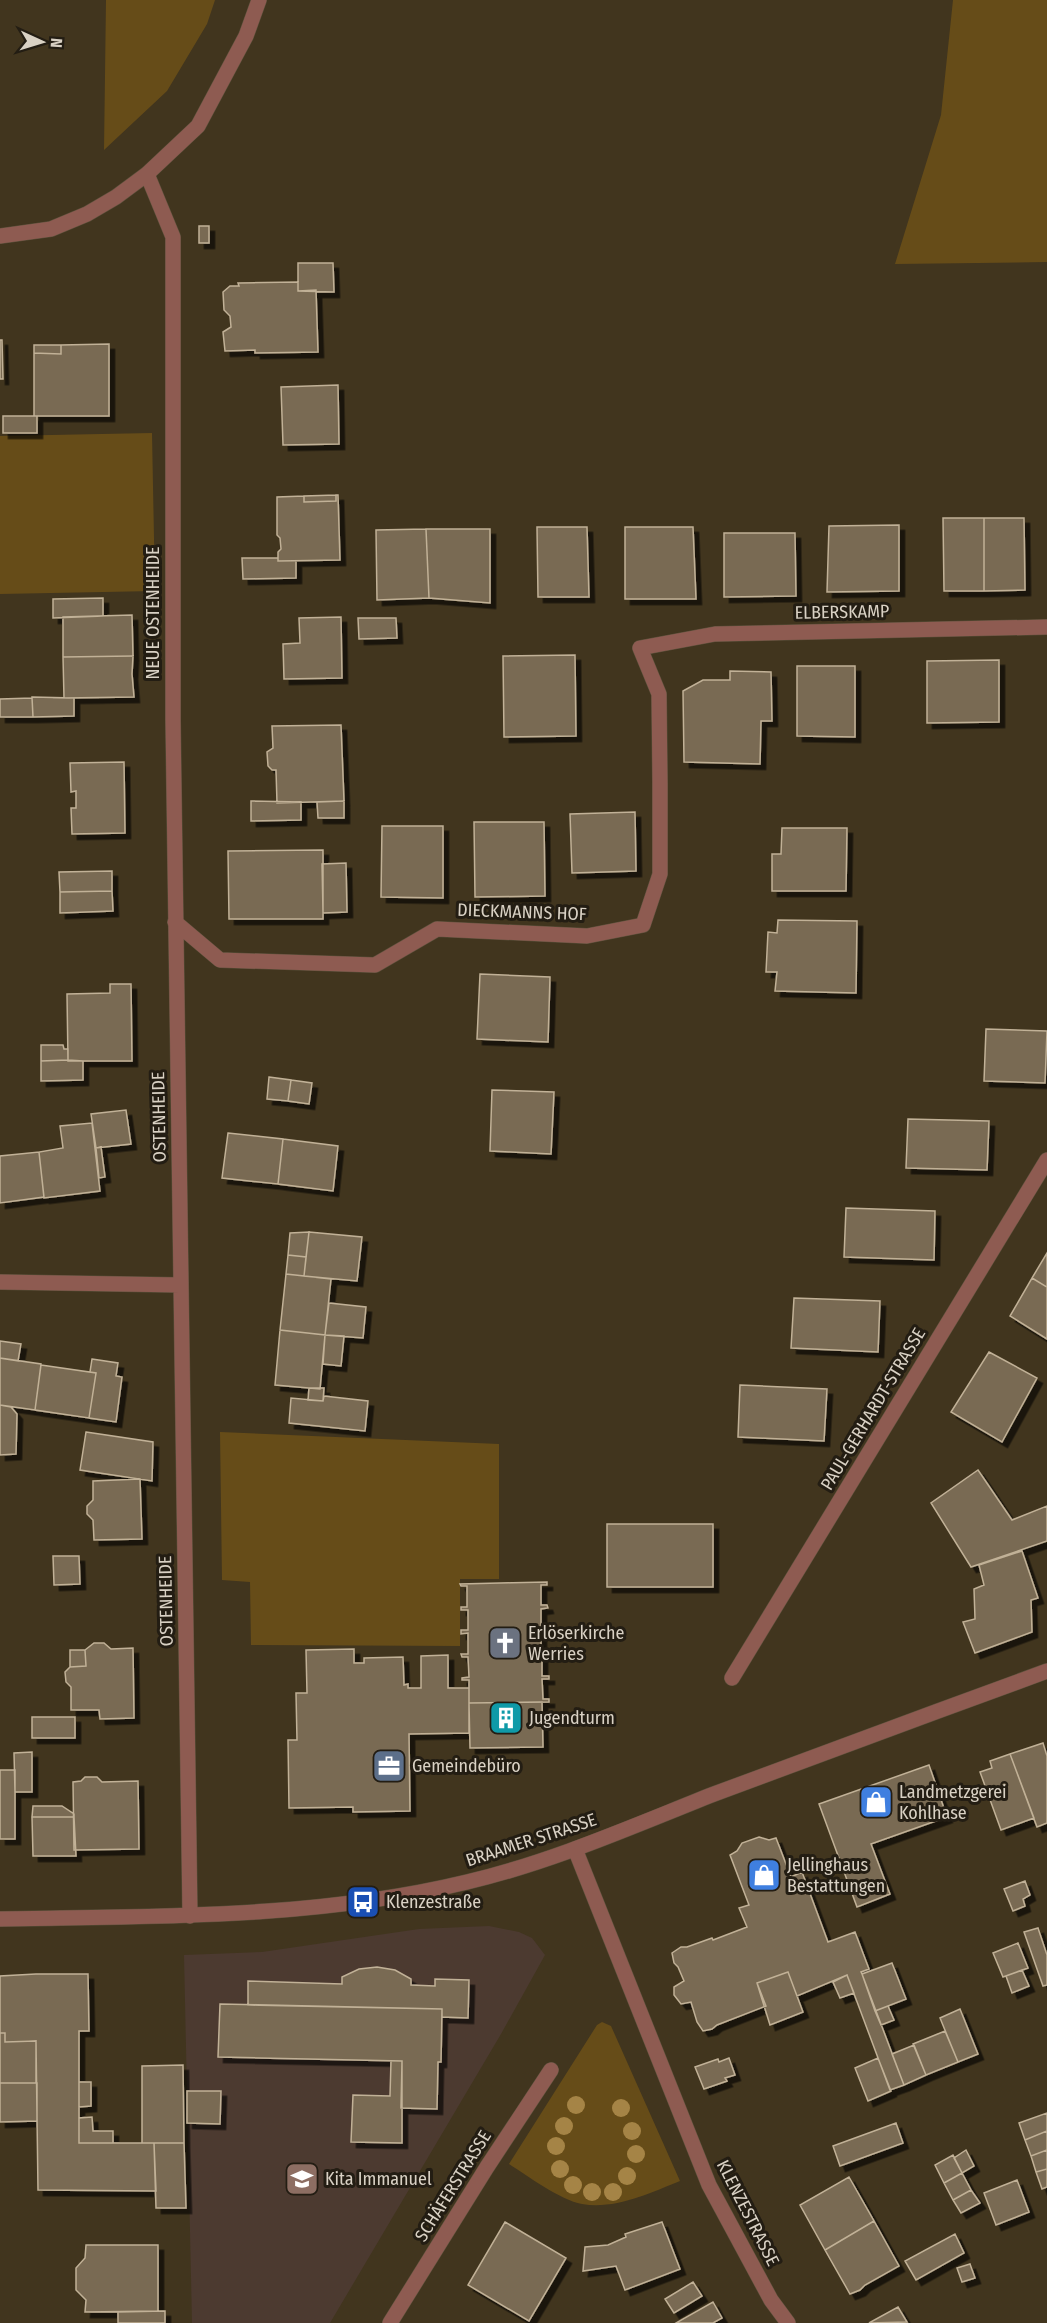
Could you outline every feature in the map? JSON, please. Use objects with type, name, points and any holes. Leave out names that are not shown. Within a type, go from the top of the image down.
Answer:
[{"type":"street","points":[[0,236],[60,226],[116,197],[147,174],[198,126],[246,36],[259,0]]},
{"type":"street","name":"NEUE OSTENHEIDE","points":[[147,174],[173,237],[172,720],[177,1056]]},
{"type":"street","name":"ELBERSKAMP","points":[[640,648],[715,634],[1047,627]]},
{"type":"street","name":"DIECKMANNS HOF","points":[[176,922],[220,960],[375,965],[437,929],[587,936],[643,925],[660,874],[660,783],[659,694],[640,648]]},
{"type":"street","name":"OSTENHEIDE","points":[[177,1056],[190,1916]]},
{"type":"street","name":"PAUL-GERHARDT-STRASSE","points":[[732,1678],[1047,1160]]},
{"type":"street","points":[[0,1282],[180,1285]]},
{"type":"street","name":"BRAAMER STRASSE","points":[[0,1919],[190,1916],[290,1910],[363,1902],[464,1883],[575,1849],[785,1767],[1047,1671]]},
{"type":"street","name":"KLENZESTRASSE","points":[[575,1849],[710,2185],[771,2300],[788,2323]]},
{"type":"street","name":"SCHÄFERSTRASSE","points":[[390,2323],[487,2167],[551,2070]]},
{"type":"shaded area","points":[[106,0],[215,0],[207,24],[167,91],[104,150]]},
{"type":"shaded area","points":[[953,0],[1047,0],[1047,262],[895,264],[941,115]]},
{"type":"shaded area","points":[[152,433],[155,591],[0,594],[0,436]]},
{"type":"shaded area","points":[[220,1432],[499,1444],[499,1579],[460,1579],[460,1646],[251,1645],[250,1582],[222,1580]]},
{"type":"shaded area","name":"Kita Immanuel","points":[[489,1926],[519,1932],[532,1938],[545,1955],[501,2034],[330,2323],[192,2323],[184,1955],[262,1952],[419,1929]]},
{"type":"shaded area","points":[[602,2022],[611,2026],[680,2181],[619,2203],[594,2205],[573,2202],[564,2198],[509,2164],[597,2025]]},
{"type":"building","points":[[199,226],[209,226],[209,243],[199,243]]},
{"type":"building","points":[[298,263],[333,263],[334,292],[298,291]]},
{"type":"building","points":[[298,282],[298,291],[316,290],[318,352],[225,351],[223,332],[231,327],[230,316],[224,310],[223,292],[230,286],[239,286],[238,283]]},
{"type":"building","points":[[0,340],[2,340],[3,379],[0,379]]},
{"type":"building","points":[[109,344],[109,416],[34,416],[34,353],[61,354],[61,345]]},
{"type":"building","points":[[34,345],[61,345],[61,354],[34,353]]},
{"type":"building","points":[[338,385],[339,444],[283,445],[281,387]]},
{"type":"building","points":[[3,416],[37,416],[37,433],[3,433]]},
{"type":"building","points":[[336,495],[338,495],[340,560],[278,561],[278,552],[281,549],[280,538],[277,535],[277,497],[304,496],[304,502],[336,501]]},
{"type":"building","points":[[336,495],[336,501],[304,502],[304,496]]},
{"type":"building","points":[[943,518],[984,518],[984,591],[944,591]]},
{"type":"building","points":[[984,518],[1024,518],[1025,590],[984,591]]},
{"type":"building","points":[[899,525],[899,591],[827,592],[829,526]]},
{"type":"building","points":[[537,527],[587,527],[589,597],[538,597]]},
{"type":"building","points":[[625,527],[693,527],[696,599],[625,599]]},
{"type":"building","points":[[426,529],[490,529],[490,603],[429,598]]},
{"type":"building","points":[[426,529],[429,598],[377,600],[376,530]]},
{"type":"building","points":[[724,533],[795,533],[796,596],[724,597]]},
{"type":"building","points":[[242,558],[278,558],[278,561],[296,561],[296,578],[243,579]]},
{"type":"building","points":[[103,598],[103,616],[53,618],[53,599]]},
{"type":"building","points":[[132,615],[133,656],[63,657],[63,617]]},
{"type":"building","points":[[341,617],[342,678],[284,679],[283,644],[300,643],[299,618]]},
{"type":"building","points":[[358,618],[396,618],[397,638],[359,639]]},
{"type":"building","points":[[575,655],[576,736],[504,737],[503,656]]},
{"type":"building","points":[[133,656],[134,697],[64,698],[63,657]]},
{"type":"building","points":[[999,660],[999,722],[927,723],[927,661]]},
{"type":"building","points":[[797,666],[855,666],[855,737],[797,736]]},
{"type":"building","points":[[730,671],[771,672],[772,721],[761,721],[760,764],[684,762],[683,691],[703,680],[730,680]]},
{"type":"building","points":[[32,697],[74,698],[74,716],[33,717]]},
{"type":"building","points":[[32,698],[33,717],[0,717],[0,699]]},
{"type":"building","points":[[341,725],[344,801],[277,803],[276,770],[268,766],[267,752],[273,748],[272,726]]},
{"type":"building","points":[[124,762],[125,833],[72,834],[71,808],[76,808],[76,791],[71,792],[70,763]]},
{"type":"building","points":[[251,801],[301,802],[301,820],[251,821]]},
{"type":"building","points":[[344,801],[344,818],[318,818],[317,802]]},
{"type":"building","points":[[635,812],[636,871],[572,873],[570,814]]},
{"type":"building","points":[[474,822],[544,822],[545,896],[475,897]]},
{"type":"building","points":[[382,826],[443,826],[443,898],[381,897]]},
{"type":"building","points":[[782,828],[847,828],[846,891],[772,891],[772,854],[781,854]]},
{"type":"building","points":[[323,850],[323,919],[229,919],[228,851]]},
{"type":"building","points":[[346,863],[347,912],[323,913],[322,864]]},
{"type":"building","points":[[112,871],[112,891],[60,892],[59,872]]},
{"type":"building","points":[[112,891],[113,911],[60,913],[60,892]]},
{"type":"building","points":[[778,920],[857,921],[856,993],[775,991],[777,972],[766,972],[768,932],[777,933]]},
{"type":"building","points":[[480,974],[550,977],[548,1042],[477,1039]]},
{"type":"building","points":[[110,984],[131,984],[132,1061],[68,1061],[67,994],[110,993]]},
{"type":"building","points":[[986,1029],[1047,1031],[1045,1083],[984,1081]]},
{"type":"building","points":[[41,1045],[63,1045],[64,1049],[68,1049],[68,1060],[41,1061]]},
{"type":"building","points":[[41,1061],[83,1061],[83,1080],[41,1081]]},
{"type":"building","points":[[269,1077],[291,1080],[288,1101],[267,1099]]},
{"type":"building","points":[[291,1080],[312,1083],[309,1104],[288,1101]]},
{"type":"building","points":[[492,1090],[554,1092],[551,1154],[490,1151]]},
{"type":"building","points":[[126,1110],[131,1144],[96,1148],[91,1114]]},
{"type":"building","points":[[908,1119],[989,1121],[987,1170],[906,1168]]},
{"type":"building","points":[[92,1123],[100,1191],[44,1198],[39,1152],[63,1148],[60,1126]]},
{"type":"building","points":[[228,1133],[283,1139],[278,1184],[222,1178]]},
{"type":"building","points":[[283,1139],[338,1146],[333,1191],[278,1184]]},
{"type":"building","points":[[101,1147],[105,1177],[99,1178],[96,1148]]},
{"type":"building","points":[[39,1152],[44,1197],[0,1203],[0,1156]]},
{"type":"building","points":[[846,1208],[935,1211],[934,1260],[844,1257]]},
{"type":"building","points":[[309,1232],[306,1257],[288,1255],[290,1233]]},
{"type":"building","points":[[309,1232],[362,1237],[357,1281],[304,1276]]},
{"type":"building","points":[[1047,1253],[1047,1287],[1032,1278]]},
{"type":"building","points":[[288,1255],[306,1257],[304,1276],[286,1274]]},
{"type":"building","points":[[286,1274],[331,1279],[325,1335],[280,1330]]},
{"type":"building","points":[[1032,1278],[1047,1287],[1047,1339],[1010,1316]]},
{"type":"building","points":[[794,1298],[880,1301],[878,1352],[791,1348]]},
{"type":"building","points":[[329,1303],[366,1307],[363,1338],[325,1335]]},
{"type":"building","points":[[280,1330],[325,1335],[320,1389],[275,1385]]},
{"type":"building","points":[[325,1335],[344,1336],[341,1366],[323,1364]]},
{"type":"building","points":[[0,1341],[21,1344],[18,1361],[0,1358]]},
{"type":"building","points":[[989,1352],[1037,1378],[1002,1442],[951,1412]]},
{"type":"building","points":[[0,1358],[41,1364],[35,1410],[0,1405]]},
{"type":"building","points":[[92,1359],[118,1363],[116,1376],[122,1377],[116,1422],[89,1418],[96,1373],[90,1372]]},
{"type":"building","points":[[41,1365],[96,1373],[89,1418],[35,1410]]},
{"type":"building","points":[[740,1385],[827,1389],[824,1441],[738,1437]]},
{"type":"building","points":[[309,1388],[324,1388],[323,1401],[308,1400]]},
{"type":"building","points":[[324,1396],[368,1401],[365,1431],[289,1423],[291,1398],[323,1401]]},
{"type":"building","points":[[0,1405],[11,1407],[17,1414],[16,1454],[0,1455]]},
{"type":"building","points":[[86,1432],[153,1442],[152,1481],[80,1470]]},
{"type":"building","points":[[978,1470],[1012,1520],[1047,1506],[1047,1541],[971,1567],[931,1503]]},
{"type":"building","points":[[140,1479],[142,1539],[94,1540],[93,1520],[87,1514],[87,1506],[93,1500],[93,1481]]},
{"type":"building","points":[[607,1524],[713,1524],[713,1587],[607,1587]]},
{"type":"building","points":[[1022,1551],[1038,1598],[1031,1600],[1032,1632],[975,1653],[963,1622],[975,1619],[974,1589],[984,1585],[979,1565]]},
{"type":"building","points":[[53,1556],[79,1556],[80,1584],[54,1585]]},
{"type":"building","name":"Erlöserkirche Werries","points":[[547,1582],[547,1585],[541,1585],[541,1605],[547,1605],[548,1608],[541,1609],[541,1629],[547,1629],[548,1632],[541,1632],[541,1653],[548,1652],[548,1655],[542,1656],[542,1676],[549,1676],[549,1679],[542,1679],[543,1699],[549,1699],[549,1702],[469,1703],[469,1680],[462,1680],[462,1678],[469,1677],[468,1657],[462,1657],[461,1654],[468,1654],[468,1633],[461,1634],[461,1630],[468,1630],[468,1610],[461,1610],[461,1607],[467,1607],[467,1586],[460,1584]]},
{"type":"building","points":[[94,1643],[104,1643],[111,1649],[133,1648],[134,1718],[100,1719],[99,1710],[71,1710],[71,1687],[66,1682],[65,1672],[70,1667],[86,1666],[85,1650]]},
{"type":"building","points":[[354,1649],[354,1663],[364,1663],[364,1658],[403,1657],[404,1685],[408,1684],[408,1688],[421,1688],[421,1656],[448,1655],[448,1688],[469,1688],[469,1733],[409,1734],[410,1811],[353,1812],[353,1807],[289,1808],[288,1740],[297,1740],[296,1693],[307,1693],[306,1650]]},
{"type":"building","points":[[70,1650],[85,1650],[86,1666],[70,1667]]},
{"type":"building","name":"Jugendturm","points":[[542,1702],[543,1747],[470,1748],[469,1703]]},
{"type":"building","points":[[32,1717],[75,1717],[75,1738],[32,1738]]},
{"type":"building","points":[[1043,1743],[1047,1756],[1047,1823],[1037,1827],[1010,1754]]},
{"type":"building","points":[[32,1752],[32,1792],[15,1792],[14,1753]]},
{"type":"building","points":[[1010,1754],[1034,1818],[1001,1830],[980,1772],[992,1768],[990,1761]]},
{"type":"building","points":[[929,1765],[947,1817],[871,1844],[890,1894],[857,1907],[819,1804]]},
{"type":"building","points":[[0,1770],[15,1770],[15,1839],[0,1839]]},
{"type":"building","points":[[85,1777],[97,1777],[102,1782],[138,1781],[139,1849],[74,1850],[73,1782],[81,1781]]},
{"type":"building","points":[[33,1806],[62,1806],[74,1814],[74,1817],[32,1817]]},
{"type":"building","points":[[32,1817],[74,1817],[76,1856],[33,1856]]},
{"type":"building","points":[[759,1837],[769,1840],[776,1838],[791,1877],[802,1872],[828,1942],[855,1932],[869,1969],[861,1972],[904,2085],[890,2090],[847,1975],[797,1996],[788,1972],[757,1983],[766,2006],[703,2031],[697,2022],[691,2002],[681,2004],[674,1995],[674,1987],[684,1981],[674,1963],[672,1953],[681,1947],[712,1938],[713,1940],[747,1927],[739,1908],[749,1905],[730,1855],[737,1851],[742,1843]]},
{"type":"building","points":[[1025,1881],[1030,1895],[1023,1899],[1025,1906],[1013,1911],[1004,1889]]},
{"type":"building","points":[[1038,1928],[1047,1955],[1047,1985],[1043,1986],[1024,1932]]},
{"type":"building","points":[[1018,1943],[1028,1968],[1003,1977],[993,1953]]},
{"type":"building","points":[[892,1963],[906,1999],[875,2011],[862,1974]]},
{"type":"building","points":[[377,1967],[395,1970],[411,1979],[411,1985],[435,1986],[435,1979],[469,1980],[468,2018],[442,2017],[442,2009],[248,2005],[248,1981],[342,1984],[342,1977],[359,1969]]},
{"type":"building","points":[[1022,1970],[1029,1986],[1012,1993],[1006,1976]]},
{"type":"building","points":[[788,1972],[803,2012],[770,2025],[757,1983]]},
{"type":"building","points":[[88,1974],[89,2031],[79,2031],[79,2143],[154,2143],[156,2191],[38,2190],[36,2041],[5,2042],[5,2033],[0,2033],[0,1976]]},
{"type":"building","points":[[847,1975],[854,1993],[840,1998],[833,1982]]},
{"type":"building","points":[[220,2004],[442,2009],[437,2109],[401,2108],[402,2061],[218,2057]]},
{"type":"building","points":[[888,2006],[894,2020],[881,2025],[875,2011]]},
{"type":"building","points":[[960,2009],[978,2054],[958,2062],[940,2018]]},
{"type":"building","points":[[945,2031],[958,2062],[926,2075],[913,2044]]},
{"type":"building","points":[[0,2033],[5,2033],[5,2042],[36,2041],[36,2083],[0,2083]]},
{"type":"building","points":[[914,2045],[926,2075],[904,2085],[892,2054]]},
{"type":"building","points":[[729,2058],[735,2075],[725,2078],[727,2081],[704,2089],[695,2067],[718,2059],[719,2062]]},
{"type":"building","points":[[878,2058],[891,2091],[868,2101],[855,2068]]},
{"type":"building","points":[[391,2061],[402,2061],[402,2143],[351,2142],[353,2095],[390,2096]]},
{"type":"building","points":[[183,2065],[184,2143],[142,2143],[142,2066]]},
{"type":"building","points":[[79,2082],[91,2082],[91,2106],[79,2107]]},
{"type":"building","points":[[0,2083],[37,2083],[37,2121],[0,2122]]},
{"type":"building","points":[[187,2091],[221,2091],[220,2124],[187,2123]]},
{"type":"building","points":[[1047,2113],[1047,2131],[1025,2140],[1019,2123]]},
{"type":"building","points":[[92,2117],[93,2131],[113,2131],[113,2143],[79,2143],[79,2118]]},
{"type":"building","points":[[896,2123],[903,2143],[840,2166],[833,2146]]},
{"type":"building","points":[[1047,2131],[1047,2150],[1031,2156],[1025,2140]]},
{"type":"building","points":[[154,2143],[184,2143],[186,2208],[156,2208]]},
{"type":"building","points":[[966,2150],[974,2166],[962,2173],[954,2158]]},
{"type":"building","points":[[1047,2150],[1047,2169],[1036,2172],[1031,2156]]},
{"type":"building","points":[[953,2155],[962,2173],[944,2183],[935,2165]]},
{"type":"building","points":[[1047,2169],[1047,2187],[1042,2189],[1036,2172]]},
{"type":"building","points":[[962,2173],[971,2190],[953,2200],[944,2183]]},
{"type":"building","points":[[849,2177],[874,2221],[825,2250],[800,2205]]},
{"type":"building","points":[[1017,2180],[1029,2212],[996,2225],[984,2193]]},
{"type":"building","points":[[971,2190],[980,2203],[961,2213],[953,2200]]},
{"type":"building","points":[[874,2221],[899,2266],[850,2294],[825,2250]]},
{"type":"building","points":[[505,2222],[566,2258],[529,2321],[468,2285]]},
{"type":"building","points":[[662,2222],[680,2269],[625,2290],[616,2266],[583,2271],[585,2247],[608,2245],[626,2237],[625,2234]]},
{"type":"building","points":[[955,2234],[964,2253],[916,2280],[905,2261]]},
{"type":"building","points":[[86,2245],[158,2245],[158,2311],[85,2312],[86,2300],[76,2290],[76,2268],[85,2258]]},
{"type":"building","points":[[970,2264],[975,2278],[962,2282],[957,2268]]},
{"type":"building","points":[[693,2282],[702,2296],[674,2313],[665,2299]]},
{"type":"building","points":[[713,2302],[722,2318],[713,2323],[676,2323]]},
{"type":"building","points":[[898,2307],[907,2322],[869,2323]]},
{"type":"building","points":[[165,2311],[165,2323],[118,2323],[118,2312]]},
{"type":"place","name":"Erlöserkirche Werries","points":[[505,1643]]},
{"type":"place","name":"Jugendturm","points":[[506,1718]]},
{"type":"place","name":"Gemeindebüro","points":[[389,1766]]},
{"type":"place","name":"Landmetzgerei Kohlhase","points":[[876,1802]]},
{"type":"place","name":"Jellinghaus Bestattungen","points":[[764,1875]]},
{"type":"place","name":"Klenzestraße","points":[[363,1902]]},
{"type":"place","name":"Kita Immanuel","points":[[302,2179]]}]
